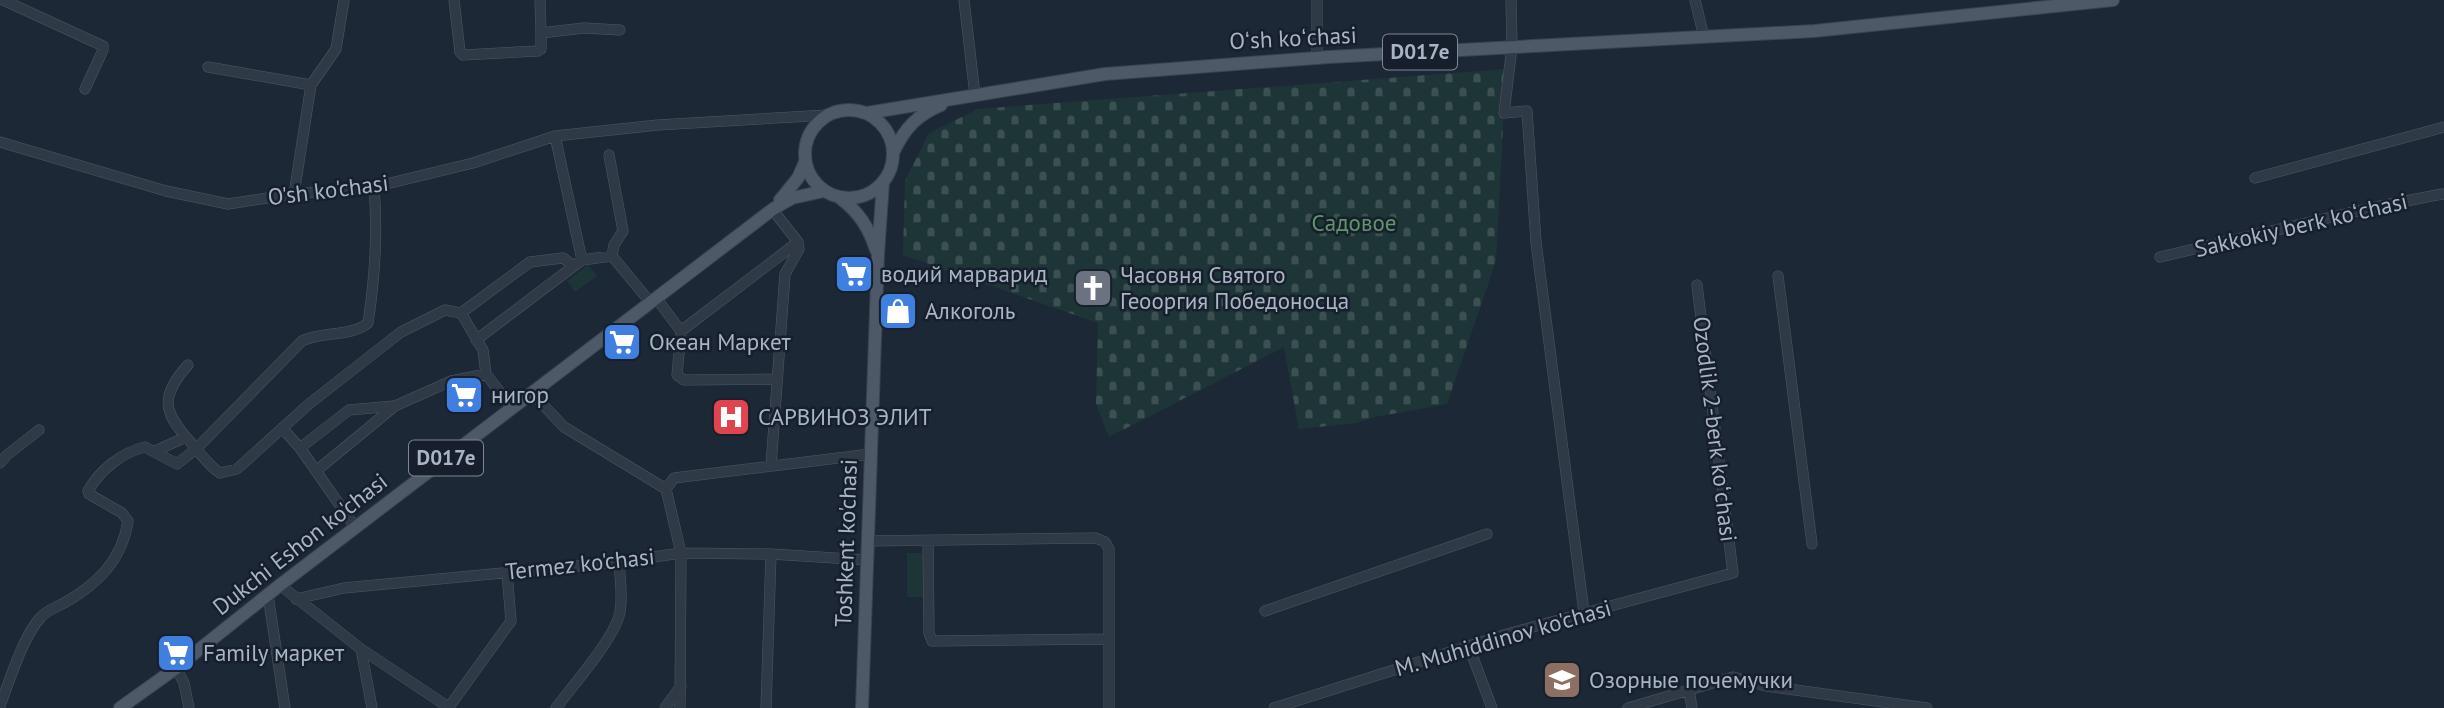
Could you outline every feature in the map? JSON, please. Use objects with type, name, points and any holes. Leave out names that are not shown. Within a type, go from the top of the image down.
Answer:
[{"type":"main road","name":"Oʻsh koʻchasi","points":[[958,98],[1105,74],[1317,58],[1814,31],[2113,0]]},
{"type":"main road","name":"D017e","points":[[773,209],[790,189],[805,162],[808,135],[827,115],[840,110],[867,113],[958,98]]},
{"type":"main road","name":"D017e","points":[[883,183],[889,173],[894,151],[911,122],[927,111],[958,98]]},
{"type":"main road","points":[[867,113],[886,128],[894,151]]},
{"type":"main road","points":[[805,162],[815,183],[853,207],[862,218],[878,254]]},
{"type":"main road","points":[[840,198],[864,196],[883,183]]},
{"type":"main road","name":"Toshkent ko'chasi","points":[[862,708],[878,254],[883,183]]},
{"type":"main road","name":"D017e","points":[[773,209],[792,198],[824,191]]},
{"type":"main road","name":"Dukchi Eshon ko'chasi","points":[[120,708],[176,668],[355,527],[773,209]]},
{"type":"street","points":[[294,194],[311,85],[336,49],[344,0]]},
{"type":"street","points":[[454,0],[460,52],[463,55],[538,51],[541,48],[540,0]]},
{"type":"street","points":[[964,0],[975,95]]},
{"type":"street","points":[[1317,0],[1317,58]]},
{"type":"street","points":[[1511,0],[1512,47],[1504,113],[1527,111],[1536,242],[1584,612]]},
{"type":"street","points":[[1695,0],[1704,37]]},
{"type":"street","points":[[8,1],[103,46],[85,89]]},
{"type":"street","points":[[541,33],[584,28],[620,30]]},
{"type":"street","points":[[208,67],[311,85]]},
{"type":"street","name":"O'sh ko'chasi","points":[[0,142],[166,191],[228,204],[294,194],[374,187],[473,163],[555,136],[658,125],[827,115]]},
{"type":"street","points":[[2255,178],[2444,127]]},
{"type":"street","points":[[555,136],[578,263]]},
{"type":"street","points":[[609,155],[623,231],[614,245],[612,256]]},
{"type":"street","points":[[0,706],[21,652],[39,618],[90,587],[110,567],[119,553],[127,526],[126,516],[91,496],[88,491],[97,476],[127,453],[145,447],[175,464],[196,449],[302,341],[310,337],[360,328],[369,323],[378,227],[374,187]]},
{"type":"street","name":"Sakkokiy berk koʻchasi","points":[[2160,257],[2442,194]]},
{"type":"street","points":[[771,467],[785,274],[799,249],[799,242],[773,209]]},
{"type":"street","points":[[681,331],[799,242]]},
{"type":"street","points":[[476,340],[578,263],[612,256]]},
{"type":"street","points":[[612,256],[681,331],[677,375],[684,380],[776,379]]},
{"type":"street","points":[[188,365],[175,379],[167,400],[168,413],[216,470],[227,473],[237,469],[282,428],[401,332],[445,310],[461,313],[530,262],[563,258],[578,263]]},
{"type":"street","points":[[1778,276],[1812,544]]},
{"type":"street","name":"Ozodlik 2-berk koʻchasi","points":[[1697,285],[1733,573]]},
{"type":"street","points":[[461,313],[483,350],[486,374],[512,408]]},
{"type":"street","points":[[316,471],[395,406],[451,381],[486,374]]},
{"type":"street","points":[[532,393],[564,427],[666,489],[681,553],[680,708]]},
{"type":"street","points":[[300,448],[349,410],[395,406]]},
{"type":"street","points":[[282,428],[300,448],[355,527]]},
{"type":"street","points":[[0,463],[39,430]]},
{"type":"street","points":[[155,451],[186,437]]},
{"type":"street","points":[[666,489],[674,478],[870,454]]},
{"type":"street","points":[[1265,611],[1487,534]]},
{"type":"street","points":[[928,540],[929,633],[932,641],[1109,639]]},
{"type":"street","points":[[867,541],[1102,540],[1109,549],[1109,708]]},
{"type":"street","name":"Termez ko'chasi","points":[[296,599],[344,588],[619,562],[681,553],[771,554],[866,560]]},
{"type":"street","points":[[766,708],[771,554]]},
{"type":"street","points":[[556,708],[613,629],[620,614],[619,562]]},
{"type":"street","points":[[280,585],[361,649],[450,708],[511,621],[507,572]]},
{"type":"street","name":"M. Muhiddinov ko'chasi","points":[[1274,708],[1584,612],[1654,596],[1733,573]]},
{"type":"street","points":[[268,594],[285,708]]},
{"type":"street","points":[[1469,647],[1492,708]]},
{"type":"street","points":[[361,649],[372,708]]},
{"type":"street","points":[[176,668],[184,683],[189,708]]},
{"type":"street","points":[[1628,708],[1732,677],[1766,686],[1927,708]]},
{"type":"street","points":[[665,708],[681,685]]},
{"type":"street","points":[[1689,690],[1692,708]]},
{"type":"green space","name":"Садовое","points":[[1506,69],[1496,261],[1447,404],[1356,423],[1299,429],[1284,347],[1109,437],[1096,404],[1098,323],[903,255],[905,181],[929,133],[978,109]]},
{"type":"green space","points":[[588,265],[597,276],[575,292],[567,281]]},
{"type":"green space","points":[[907,553],[923,553],[924,597],[907,597]]},
{"type":"place","name":"водий марварид","points":[[854,274]]},
{"type":"place","name":"Часовня Святого Геооргия Победоносца","points":[[1093,288]]},
{"type":"place","name":"Алкоголь","points":[[898,311]]},
{"type":"place","name":"Океан Маркет","points":[[622,342]]},
{"type":"place","name":"нигор","points":[[464,395]]},
{"type":"place","name":"САРВИНОЗ ЭЛИТ","points":[[731,417]]},
{"type":"place","name":"Family маркет","points":[[176,653]]},
{"type":"place","name":"Озорные почемучки","points":[[1562,680]]}]
